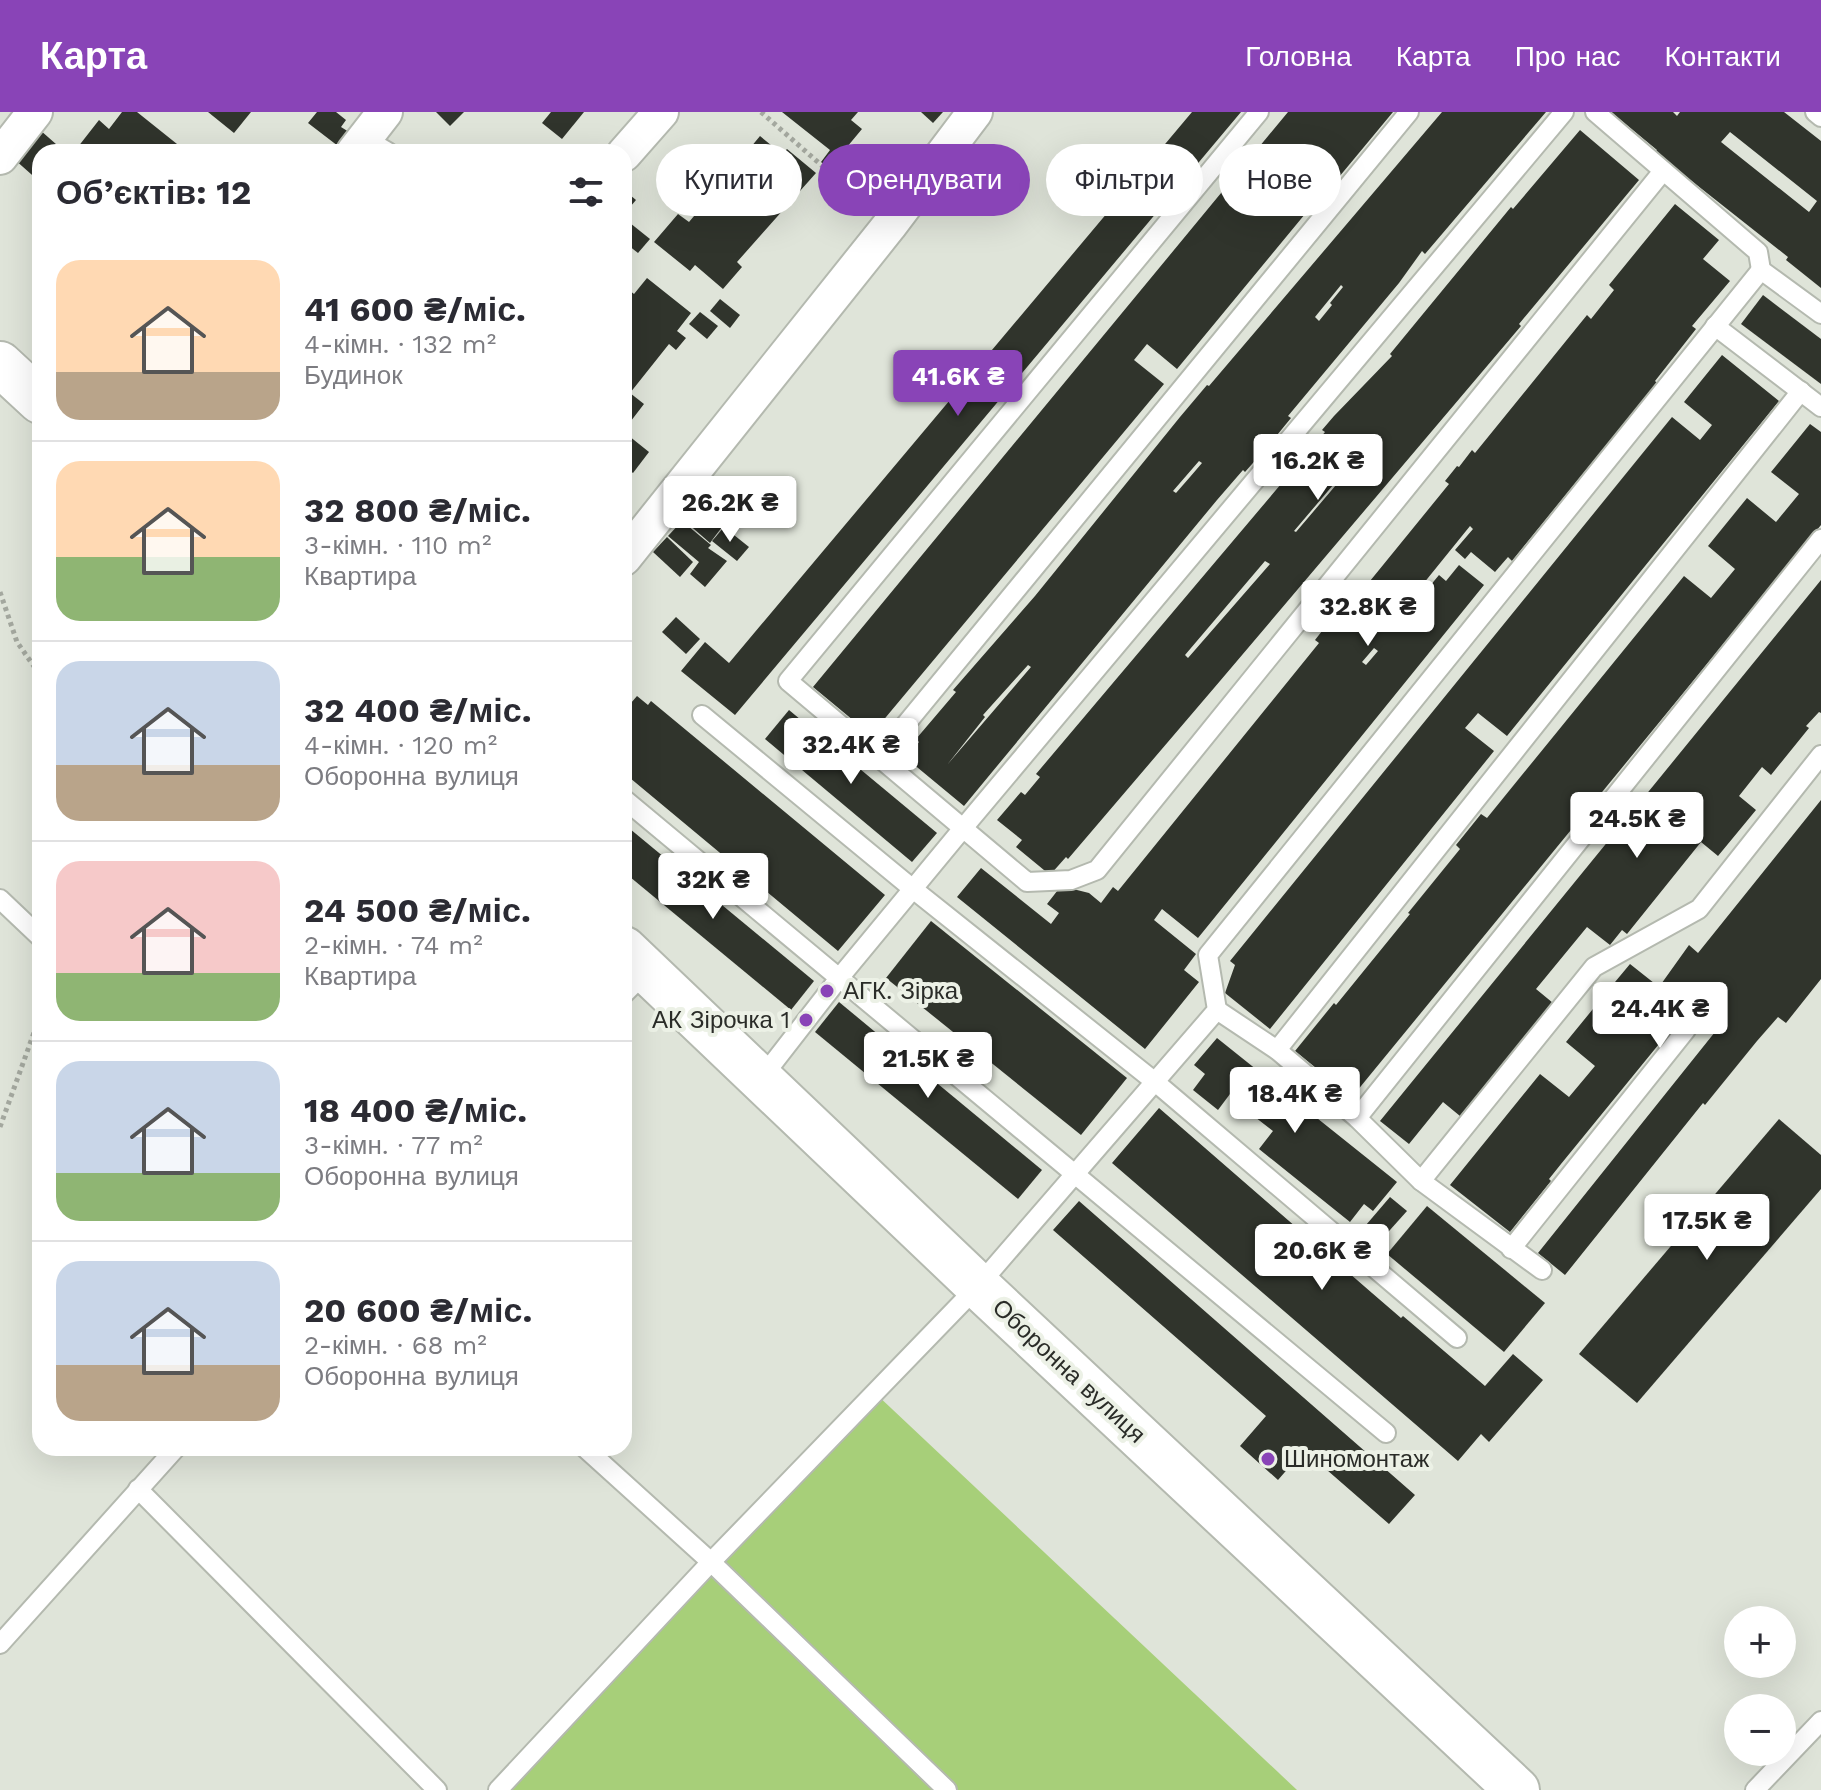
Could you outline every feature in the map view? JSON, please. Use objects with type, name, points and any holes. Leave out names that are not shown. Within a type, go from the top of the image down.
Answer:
[{"type":"street","points":[[0,157],[35,112]]},
{"type":"street","points":[[632,145],[661,112]]},
{"type":"street","points":[[632,548],[889,226],[975,112]]},
{"type":"street","points":[[0,364],[32,394]]},
{"type":"street","name":"Оборонна вулиця","points":[[632,972],[760,1080],[1517,1790]]},
{"type":"lane","points":[[1259,112],[788,681],[1027,882],[1071,880],[1097,870],[1663,171]]},
{"type":"lane","points":[[878,758],[1409,112]]},
{"type":"lane","points":[[760,1080],[964,827],[1564,112]]},
{"type":"lane","points":[[1595,112],[1758,252],[1761,270],[1821,314]]},
{"type":"lane","points":[[1815,112],[1821,117]]},
{"type":"lane","points":[[1542,1270],[1421,1181],[1357,1118],[1277,1050],[1217,1010],[1208,955],[1761,270]]},
{"type":"lane","points":[[1715,326],[1821,407]]},
{"type":"lane","points":[[1277,1050],[1801,391]]},
{"type":"lane","points":[[1357,1118],[1821,539]]},
{"type":"lane","points":[[702,715],[913,889],[1154,1081],[1457,1338]]},
{"type":"lane","points":[[1421,1181],[1594,967],[1699,909],[1821,755]]},
{"type":"lane","points":[[632,806],[1386,1433]]},
{"type":"lane","points":[[0,899],[32,929]]},
{"type":"lane","points":[[498,1790],[711,1562],[978,1286],[1217,1010]]},
{"type":"lane","points":[[1511,1249],[1686,1030]]},
{"type":"lane","points":[[0,1644],[169,1456]]},
{"type":"lane","points":[[594,1456],[711,1562],[947,1790]]},
{"type":"lane","points":[[138,1489],[437,1790]]},
{"type":"lane","points":[[1755,1790],[1821,1721]]},
{"type":"path","points":[[761,112],[889,226]]},
{"type":"path","points":[[0,592],[17,642],[32,664]]},
{"type":"path","points":[[0,1127],[32,1038]]},
{"type":"green space","points":[[875,1393],[1297,1790],[495,1790]]},
{"type":"building","points":[[122,112],[137,112],[177,144],[80,144],[99,120],[109,129]]},
{"type":"building","points":[[208,112],[251,112],[234,133]]},
{"type":"building","points":[[317,112],[336,112],[346,120],[341,127],[349,132],[340,144],[335,144],[308,123]]},
{"type":"building","points":[[436,112],[464,112],[450,126]]},
{"type":"building","points":[[551,112],[584,112],[562,139],[542,123]]},
{"type":"building","points":[[782,112],[858,112],[851,120],[862,129],[850,144],[822,144]]},
{"type":"building","points":[[921,112],[943,112],[933,123]]},
{"type":"building","points":[[1192,112],[1241,112],[1203,157],[1203,144],[1165,144]]},
{"type":"building","points":[[1288,112],[1393,112],[1341,175],[1341,144],[1262,144]]},
{"type":"building","points":[[1442,112],[1546,112],[1425,254],[1422,251],[1288,416],[1291,418],[1273,440],[1217,500],[964,806],[906,758],[919,742],[916,739],[956,692],[953,690]],"holes":[[[1341,285],[1343,287],[1319,321],[1315,317]],[[1199,461],[1202,463],[1176,493],[1173,491]],[[1028,665],[1031,667],[947,765],[985,717],[983,715]]]},
{"type":"building","points":[[1611,112],[1673,112],[1677,116],[1680,112],[1784,112],[1821,141],[1821,288],[1786,260],[1788,257],[1655,152],[1657,150]],"holes":[[[1730,132],[1817,201],[1809,212],[1721,142]]]},
{"type":"building","points":[[40,130],[56,144],[32,144],[32,175],[14,159]]},
{"type":"building","points":[[1580,130],[1639,180],[1519,324],[1521,326],[1068,859],[1066,857],[1050,875],[1016,847],[1022,840],[997,820],[1021,792],[1025,795],[1040,777],[1036,774],[1325,432],[1322,430],[1392,356],[1390,354],[1511,207],[1513,209]],"holes":[[[1356,458],[1359,461],[1294,531]],[[1265,561],[1270,564],[1188,658],[1185,655]]]},
{"type":"building","points":[[760,136],[770,144],[753,144]]},
{"type":"building","points":[[802,161],[816,173],[802,189]]},
{"type":"building","points":[[1219,196],[1219,216],[1303,216],[1177,369],[1147,344],[1134,360],[1164,384],[871,735],[813,687]]},
{"type":"building","points":[[1675,204],[1719,240],[1703,259],[1730,281],[1692,326],[1696,329],[1655,381],[1657,383],[1512,561],[1508,557],[1495,572],[1471,552],[1465,559],[1455,550],[1473,529],[1470,526],[1412,601],[1415,604],[1439,575],[1446,581],[1459,565],[1484,585],[1198,938],[1162,909],[1154,920],[1196,954],[1184,970],[1199,982],[1145,1049],[957,897],[981,868],[1051,924],[1059,913],[1047,904],[1061,886],[1089,893],[1101,903],[1113,887],[1118,891],[1319,643],[1315,640],[1336,613],[1353,593],[1357,597],[1449,484],[1445,481],[1457,466],[1472,450],[1475,453],[1587,315],[1591,319],[1614,290],[1609,285]],"holes":[[[1374,648],[1378,651],[1366,665],[1362,662]]]},
{"type":"building","points":[[676,216],[689,222],[694,216],[778,216],[737,262],[742,267],[723,289],[695,265],[690,271],[654,242]]},
{"type":"building","points":[[1105,216],[1154,216],[735,715],[681,671],[705,642],[729,663]]},
{"type":"building","points":[[632,225],[650,239],[638,253],[632,248]]},
{"type":"building","points":[[647,278],[691,313],[677,331],[686,338],[676,350],[669,344],[632,390],[632,292],[634,294]]},
{"type":"building","points":[[1763,295],[1821,339],[1821,384],[1741,324]]},
{"type":"building","points":[[720,299],[740,315],[730,328],[710,311]]},
{"type":"building","points":[[700,312],[718,326],[707,339],[689,324]]},
{"type":"building","points":[[1722,355],[1779,401],[1507,736],[1478,713],[1465,728],[1494,751],[1270,1029],[1225,993],[1235,965],[1230,961],[1672,417],[1700,440],[1712,425],[1684,402]]},
{"type":"building","points":[[632,395],[644,404],[632,420]]},
{"type":"building","points":[[1810,424],[1821,432],[1821,525],[1352,1097],[1295,1051],[1410,914],[1460,849],[1456,845],[1481,814],[1487,818],[1684,576],[1711,598],[1735,569],[1708,546],[1747,498],[1776,522],[1799,494],[1771,472]]},
{"type":"building","points":[[632,438],[649,452],[632,472]]},
{"type":"building","points":[[699,507],[722,527],[710,543],[686,522]]},
{"type":"building","points":[[682,521],[711,545],[708,548],[727,561],[705,587],[690,574],[699,562],[668,536]]},
{"type":"building","points":[[724,527],[749,547],[737,561],[712,541]]},
{"type":"building","points":[[667,537],[693,562],[680,577],[653,552]]},
{"type":"building","points":[[1821,580],[1821,713],[1806,726],[1809,728],[1771,775],[1762,767],[1739,796],[1756,810],[1718,856],[1701,842],[1627,934],[1622,930],[1610,945],[1587,927],[1536,989],[1553,1003],[1460,1116],[1443,1102],[1409,1144],[1380,1121]]},
{"type":"building","points":[[676,617],[700,639],[686,654],[662,632]]},
{"type":"building","points":[[637,696],[648,705],[651,701],[885,895],[838,951],[632,780],[632,702]]},
{"type":"building","points":[[789,710],[937,833],[912,862],[765,739]]},
{"type":"building","points":[[1821,800],[1821,979],[1786,1023],[1778,1017],[1705,1105],[1703,1103],[1565,1275],[1538,1253],[1727,1017],[1699,995],[1549,1179],[1551,1181],[1510,1232],[1450,1185],[1540,1074],[1569,1097],[1595,1066],[1566,1042],[1630,964],[1659,987],[1689,945],[1698,953]]},
{"type":"building","points":[[632,831],[814,981],[791,1010],[632,879]]},
{"type":"building","points":[[931,921],[1127,1078],[1081,1135],[886,978]]},
{"type":"building","points":[[839,1002],[1042,1170],[1018,1199],[815,1032]]},
{"type":"building","points":[[1217,1038],[1397,1182],[1373,1211],[1364,1204],[1350,1222],[1259,1149],[1273,1131],[1230,1094],[1218,1110],[1193,1090],[1205,1074],[1194,1065]]},
{"type":"building","points":[[1159,1108],[1401,1318],[1403,1316],[1485,1386],[1513,1354],[1543,1380],[1489,1442],[1481,1434],[1458,1461],[1112,1163]]},
{"type":"building","points":[[1779,1119],[1821,1155],[1821,1189],[1637,1403],[1579,1354]]},
{"type":"building","points":[[1390,1197],[1407,1211],[1381,1240],[1366,1225]]},
{"type":"building","points":[[1079,1201],[1415,1495],[1389,1524],[1304,1450],[1278,1480],[1240,1446],[1266,1416],[1053,1230]]},
{"type":"building","points":[[1427,1206],[1545,1303],[1504,1352],[1387,1254]]},
{"type":"place","name":"АГК. Зірка","points":[[827,991]]},
{"type":"place","name":"АК Зірочка 1","points":[[806,1020]]},
{"type":"place","name":"Шиномонтаж","points":[[1268,1459]]}]
